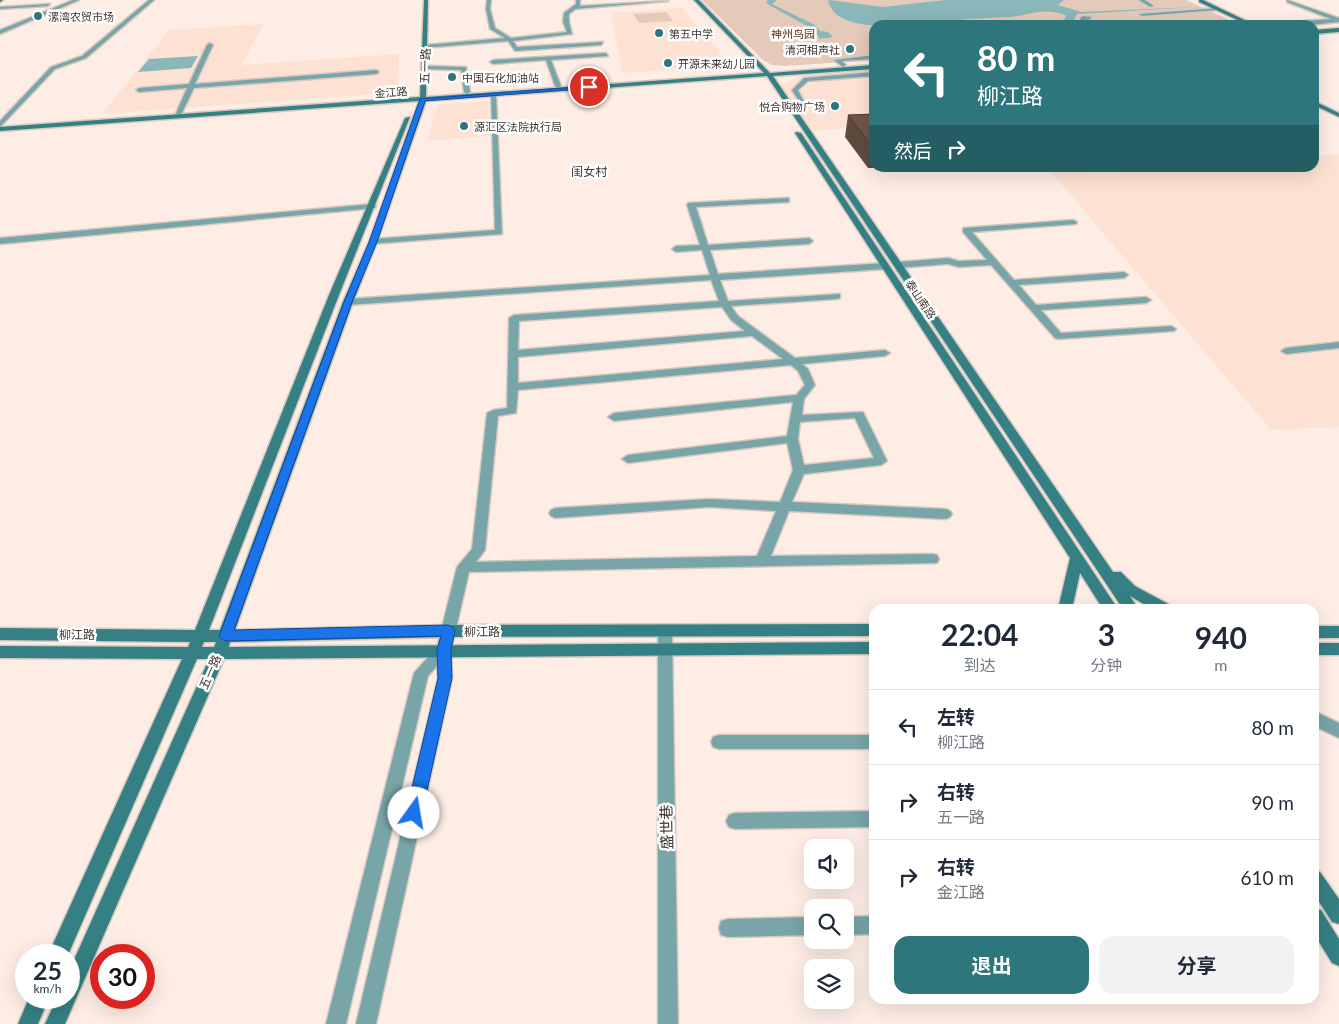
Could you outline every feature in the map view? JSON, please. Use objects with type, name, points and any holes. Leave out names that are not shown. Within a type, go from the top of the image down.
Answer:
[{"type":"street","points":[[22,16],[61,0]]},
{"type":"street","points":[[0,32],[77,0]]},
{"type":"street","points":[[0,126],[53,68],[84,57],[152,0]]},
{"type":"street","name":"五一路","points":[[63,944],[200,635],[334,295],[420,98],[419,0]]},
{"type":"street","name":"五一路","points":[[80,968],[226,636],[350,298],[373,242],[420,98],[425,68],[426,0]]},
{"type":"street","points":[[489,0],[488,9],[494,29],[514,43],[515,49],[601,43]]},
{"type":"street","points":[[425,47],[570,33],[566,22],[567,13],[578,5],[578,0]]},
{"type":"street","name":"泰山南路","points":[[689,0],[763,73],[898,265],[1128,604]]},
{"type":"street","name":"泰山南路","points":[[696,0],[763,73],[790,106],[795,120],[885,266],[1108,604]]},
{"type":"street","points":[[1141,0],[1152,6]]},
{"type":"street","points":[[1304,0],[1339,13]]},
{"type":"street","points":[[574,8],[666,1]]},
{"type":"street","points":[[1201,1],[1240,20]]},
{"type":"street","points":[[1288,1],[1339,20]]},
{"type":"street","points":[[0,8],[48,5]]},
{"type":"street","points":[[1202,10],[1212,15]]},
{"type":"street","points":[[1142,14],[1217,10]]},
{"type":"street","points":[[1083,20],[1083,18],[1088,18]]},
{"type":"street","points":[[1319,22],[1339,20]]},
{"type":"street","points":[[1319,30],[1323,32]]},
{"type":"street","points":[[1319,33],[1339,32]]},
{"type":"street","points":[[1319,34],[1339,32]]},
{"type":"street","points":[[179,113],[210,45]]},
{"type":"street","points":[[493,62],[606,56]]},
{"type":"street","points":[[843,65],[837,60],[869,57]]},
{"type":"street","points":[[548,59],[558,86]]},
{"type":"street","name":"金江路","points":[[763,73],[843,65],[869,65]]},
{"type":"street","name":"金江路","points":[[0,126],[493,94],[869,65]]},
{"type":"street","points":[[425,68],[464,68],[467,92]]},
{"type":"street","points":[[139,90],[376,72]]},
{"type":"street","points":[[790,106],[804,105],[795,90],[806,80],[869,74]]},
{"type":"street","name":"金江路","points":[[0,126],[420,98],[467,92],[607,84]]},
{"type":"street","points":[[373,242],[499,232],[493,94]]},
{"type":"street","points":[[1319,105],[1339,115]]},
{"type":"street","points":[[762,561],[799,470],[792,438],[794,419],[799,398],[810,385],[802,369],[734,318],[724,304],[690,205],[786,200]]},
{"type":"street","points":[[0,241],[372,206]]},
{"type":"street","points":[[1073,222],[966,230],[1058,336],[1170,329]]},
{"type":"street","points":[[676,249],[809,241]]},
{"type":"street","points":[[948,262],[952,257],[986,254]]},
{"type":"street","points":[[334,295],[350,298],[948,262],[959,264],[993,262]]},
{"type":"street","points":[[1012,283],[1124,275]]},
{"type":"street","points":[[366,1024],[445,678],[444,650],[448,631],[464,567],[478,550],[492,413],[512,411],[514,318],[837,296]]},
{"type":"street","points":[[1034,308],[1146,300]]},
{"type":"street","points":[[514,354],[754,333]]},
{"type":"street","points":[[1286,351],[1339,344]]},
{"type":"street","points":[[513,387],[885,353]]},
{"type":"street","points":[[614,417],[799,398]]},
{"type":"street","points":[[794,419],[859,414],[882,461],[799,470]]},
{"type":"street","points":[[628,459],[792,438]]},
{"type":"street","points":[[555,513],[709,503],[783,508],[946,514]]},
{"type":"street","points":[[1094,556],[1130,590],[1156,604]]},
{"type":"street","points":[[1066,604],[1077,558]]},
{"type":"street","points":[[464,567],[932,559]]},
{"type":"street","name":"柳江路","points":[[0,634],[226,636],[448,631],[869,630]]},
{"type":"street","name":"盛世巷","points":[[664,631],[668,1024]]},
{"type":"street","points":[[1319,632],[1339,632]]},
{"type":"street","name":"柳江路","points":[[0,652],[219,653],[869,648]]},
{"type":"street","points":[[1319,649],[1339,648]]},
{"type":"street","points":[[336,1024],[421,673],[444,650]]},
{"type":"street","points":[[1319,721],[1339,731]]},
{"type":"street","points":[[719,742],[869,742]]},
{"type":"street","points":[[735,821],[869,820]]},
{"type":"street","points":[[1319,886],[1339,916]]},
{"type":"street","points":[[854,926],[869,925]]},
{"type":"street","points":[[1319,925],[1339,956]]},
{"type":"street","points":[[728,928],[804,926]]},
{"type":"street","points":[[28,1024],[35,1009]]},
{"type":"street","points":[[55,1024],[62,1009]]},
{"type":"shaded area","name":"第五中学","points":[[682,8],[720,52],[718,53],[723,59],[710,67],[622,73],[611,13]]},
{"type":"shaded area","points":[[264,24],[241,65],[399,54],[398,86],[378,94],[102,114],[169,30]]},
{"type":"shaded area","name":"悦合购物广场","points":[[869,70],[869,126],[813,131],[781,86],[799,76]]},
{"type":"shaded area","points":[[488,101],[490,136],[427,141],[438,105]]},
{"type":"shaded area","points":[[1339,154],[1339,427],[1271,430],[1051,172],[1319,172],[1319,156]]},
{"type":"green space","name":"神州鸟园","points":[[702,0],[1186,0],[1230,20],[869,20],[869,60],[785,66],[772,65],[763,60]]},
{"type":"green space","points":[[666,12],[673,21],[639,23],[633,14]]},
{"type":"water","points":[[768,0],[777,0],[772,4],[815,25],[820,31],[828,32],[833,37],[820,39],[814,30],[769,5],[766,2]]},
{"type":"water","points":[[829,0],[883,7],[945,0],[1064,0],[1058,5],[1081,12],[1195,7],[1077,14],[1074,20],[1063,20],[1066,18],[1065,15],[1043,12],[1010,17],[962,20],[869,20],[869,25],[848,21],[837,15],[828,2]]},
{"type":"water","points":[[198,56],[191,68],[138,72],[149,59]]},
{"type":"building","points":[[869,114],[869,142],[848,115]]},
{"type":"place","name":"漯湾农贸市场","points":[[38,16]]},
{"type":"place","name":"第五中学","points":[[659,33]]},
{"type":"place","name":"清河相声社","points":[[850,49]]},
{"type":"place","name":"开源未来幼儿园","points":[[668,63]]},
{"type":"place","name":"中国石化加油站","points":[[452,77]]},
{"type":"place","name":"悦合购物广场","points":[[835,106]]},
{"type":"place","name":"源汇区法院执行局","points":[[464,126]]},
{"type":"district","name":"闺女村","points":[[589,171]]},
{"type":"route","points":[[414,813],[445,678],[444,650],[448,631],[226,636],[348,302],[373,242],[423,99],[589,87]]}]
